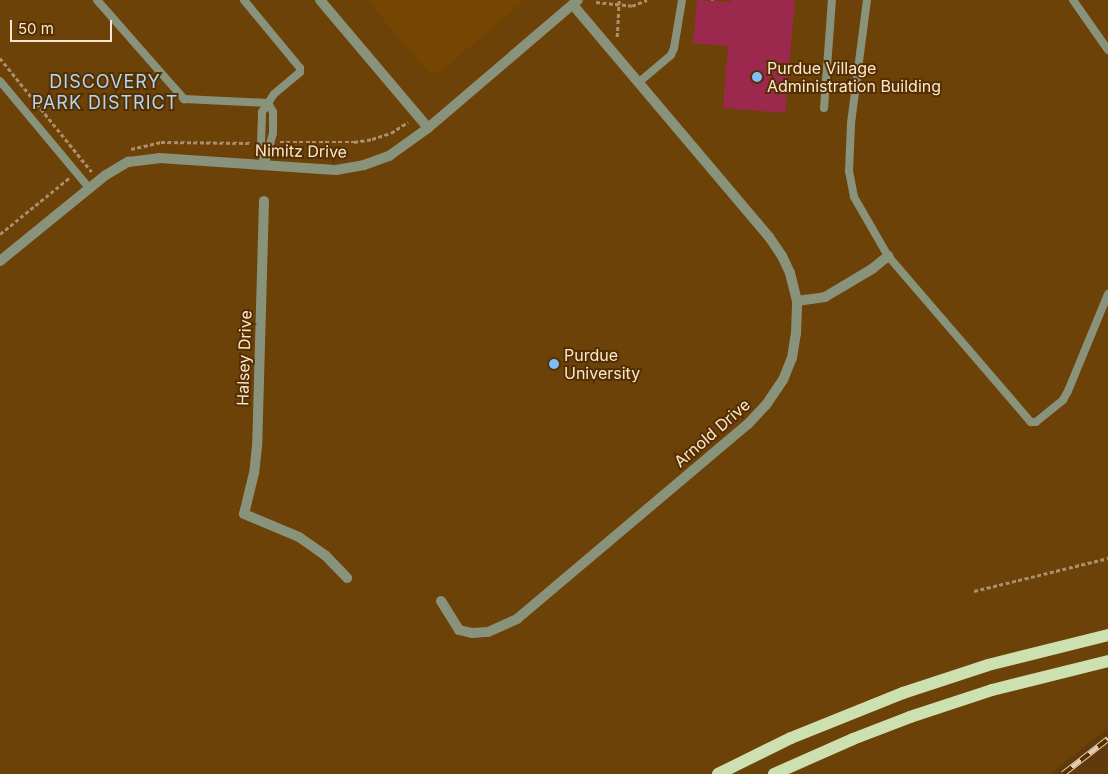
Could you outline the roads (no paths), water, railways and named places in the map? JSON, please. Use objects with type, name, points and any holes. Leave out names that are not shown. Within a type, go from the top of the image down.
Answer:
[{"type":"main road","points":[[718,774],[792,738],[903,692],[988,665],[1108,635]]},
{"type":"main road","points":[[774,774],[853,739],[910,717],[992,690],[1108,661]]},
{"type":"street","points":[[320,0],[428,128]]},
{"type":"street","name":"Arnold Drive","points":[[441,602],[458,630],[472,633],[488,632],[517,619],[739,432],[766,405],[784,380],[792,358],[796,334],[797,301],[790,273],[770,237],[638,83],[576,2]]},
{"type":"street","name":"Nimitz Drive","points":[[0,261],[86,184],[99,180],[128,162],[139,159],[159,158],[336,170],[364,165],[389,156],[428,128],[576,2]]},
{"type":"street","name":"Halsey Drive","points":[[264,201],[257,446],[254,473],[244,514],[299,537],[325,555],[347,578]]},
{"type":"street","points":[[797,301],[825,297],[872,270],[888,256]]},
{"type":"lane","points":[[97,0],[184,99],[268,103]]},
{"type":"lane","points":[[244,0],[300,68],[300,72],[274,94],[262,112],[261,143],[264,166]]},
{"type":"lane","points":[[638,83],[671,55],[674,48],[682,0]]},
{"type":"lane","points":[[824,108],[832,0]]},
{"type":"lane","points":[[866,0],[851,124],[849,171],[854,197],[888,256],[1031,422],[1036,422],[1062,400],[1068,391],[1108,294]]},
{"type":"lane","points":[[1073,0],[1108,50]]},
{"type":"lane","points":[[0,81],[86,184]]},
{"type":"lane","points":[[264,166],[272,142],[273,112],[268,103]]},
{"type":"railway","points":[[1063,774],[1108,739]]},
{"type":"place","name":"Purdue Village Administration Building","points":[[757,77]]},
{"type":"place","name":"Purdue University","points":[[554,364]]},
{"type":"district","name":"DISCOVERY PARK DISTRICT","points":[[105,94]]}]
